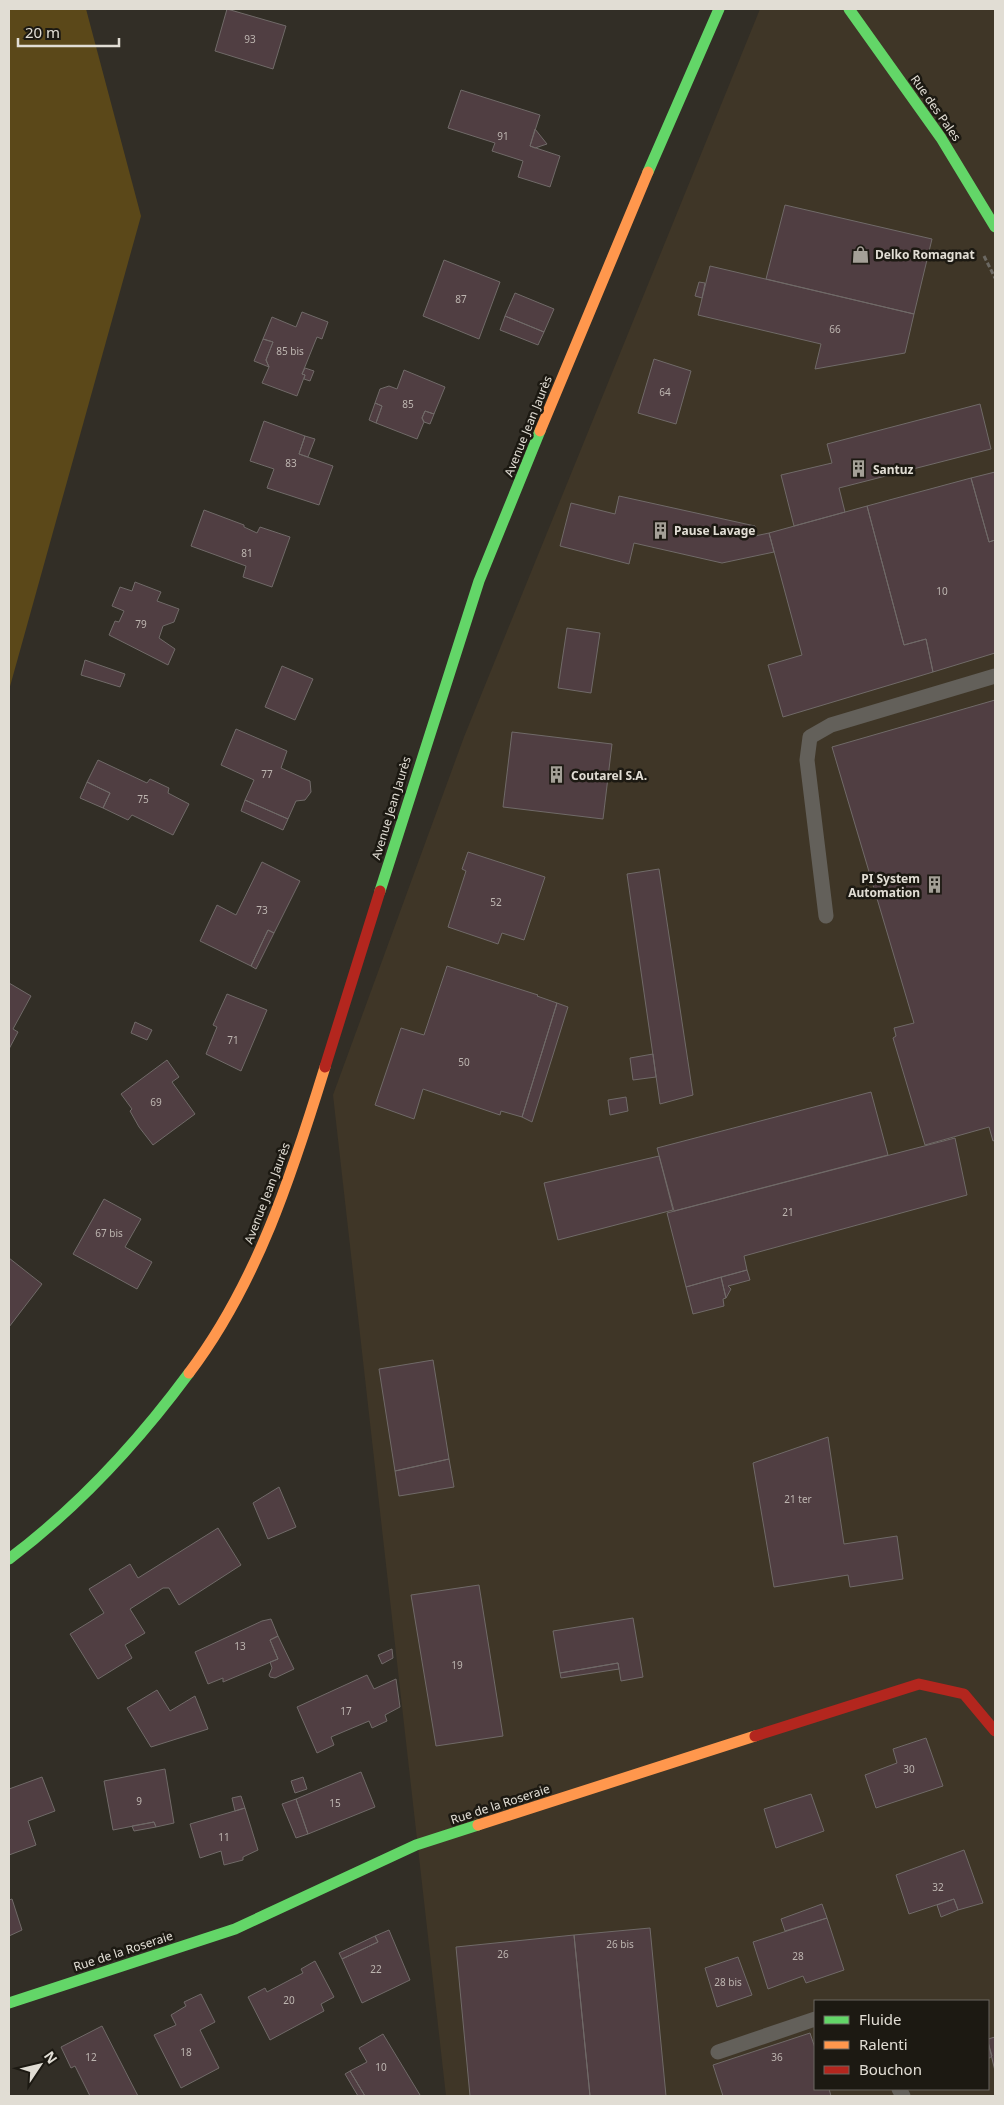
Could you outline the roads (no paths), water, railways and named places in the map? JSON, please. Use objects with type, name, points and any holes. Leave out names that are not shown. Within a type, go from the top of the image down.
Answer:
[{"type":"main road","name":"Avenue Jean Jaurès","points":[[9,1559],[27,1546],[101,1479],[168,1401],[197,1364],[236,1300],[269,1232],[295,1164],[479,581],[634,203],[719,9]]},
{"type":"main road","name":"Rue des Pales","points":[[849,9],[941,138],[995,227]]},
{"type":"main road","name":"Rue de la Roseraie","points":[[9,2003],[235,1928],[416,1845],[919,1684],[964,1694],[995,1731]]},
{"type":"lane","points":[[826,916],[807,760],[810,738],[831,725],[995,676]]},
{"type":"lane","points":[[718,2052],[814,2019]]},
{"type":"place","name":"Delko Romagnat","points":[[861,254]]},
{"type":"place","name":"Santuz","points":[[859,469]]},
{"type":"place","name":"Pause Lavage","points":[[660,530]]},
{"type":"place","name":"Coutarel S.A.","points":[[557,775]]},
{"type":"place","name":"PI System Automation","points":[[934,885]]}]
